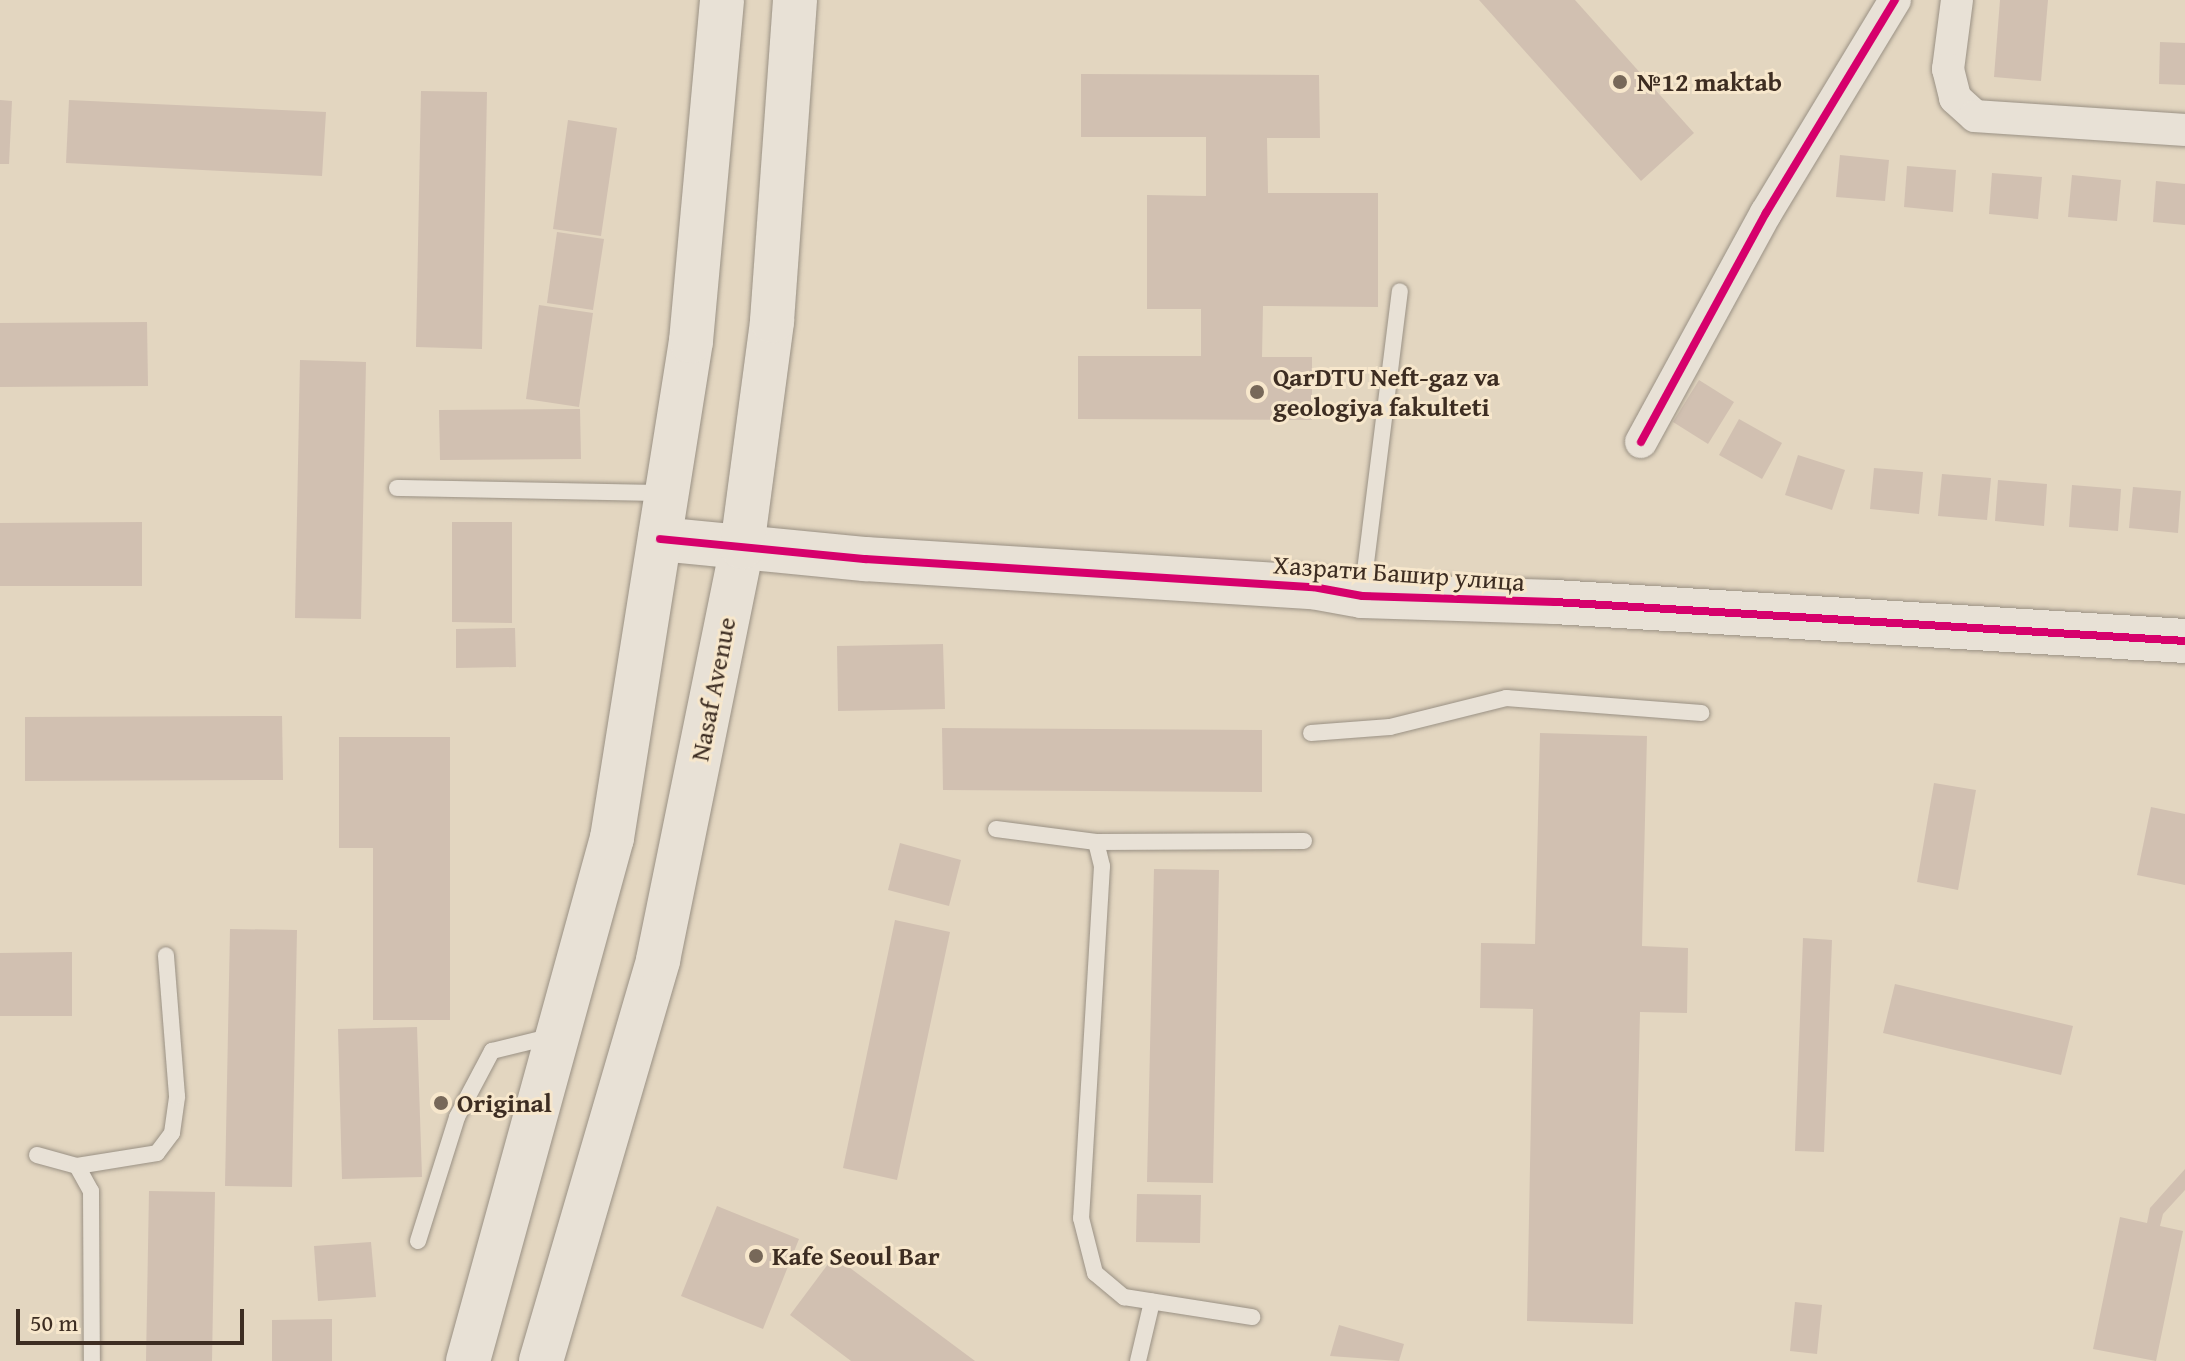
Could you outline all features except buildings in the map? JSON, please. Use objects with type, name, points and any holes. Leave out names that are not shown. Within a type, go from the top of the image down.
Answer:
[{"type":"main road","points":[[468,1361],[612,838],[691,341],[722,0]]},
{"type":"main road","name":"Nasaf Avenue","points":[[541,1361],[658,960],[742,547],[772,321],[795,0]]},
{"type":"main road","name":"Хазрати Башир улица","points":[[660,539],[1313,587],[1362,596],[1555,602],[2185,641]]},
{"type":"street","points":[[1641,442],[1766,213],[1895,0]]},
{"type":"street","points":[[1957,0],[1948,69],[1955,98],[1975,116],[2185,130]]},
{"type":"lane","points":[[1362,596],[1400,291]]},
{"type":"lane","points":[[397,488],[667,493]]},
{"type":"lane","points":[[1311,733],[1390,727],[1506,698],[1701,713]]},
{"type":"lane","points":[[996,829],[1096,842],[1304,841]]},
{"type":"lane","points":[[1096,842],[1102,866],[1081,1218],[1095,1273],[1124,1297],[1252,1317]]},
{"type":"lane","points":[[37,1155],[77,1166],[157,1153],[172,1133],[177,1096],[166,955]]},
{"type":"lane","points":[[418,1241],[457,1117],[492,1051],[559,1034]]},
{"type":"lane","points":[[77,1166],[91,1191],[92,1361]]},
{"type":"lane","points":[[1138,1361],[1152,1302]]},
{"type":"cycle path","points":[[1641,442],[1766,213],[1895,0]]},
{"type":"cycle path","points":[[660,539],[865,559],[1313,587],[1362,596],[1555,602],[2185,641]]},
{"type":"place","name":"№12 maktab","points":[[1620,82]]},
{"type":"place","name":"QarDTU Neft-gaz va geologiya fakulteti","points":[[1257,392]]},
{"type":"place","name":"Original","points":[[441,1103]]},
{"type":"place","name":"Kafe Seoul Bar","points":[[756,1256]]}]
